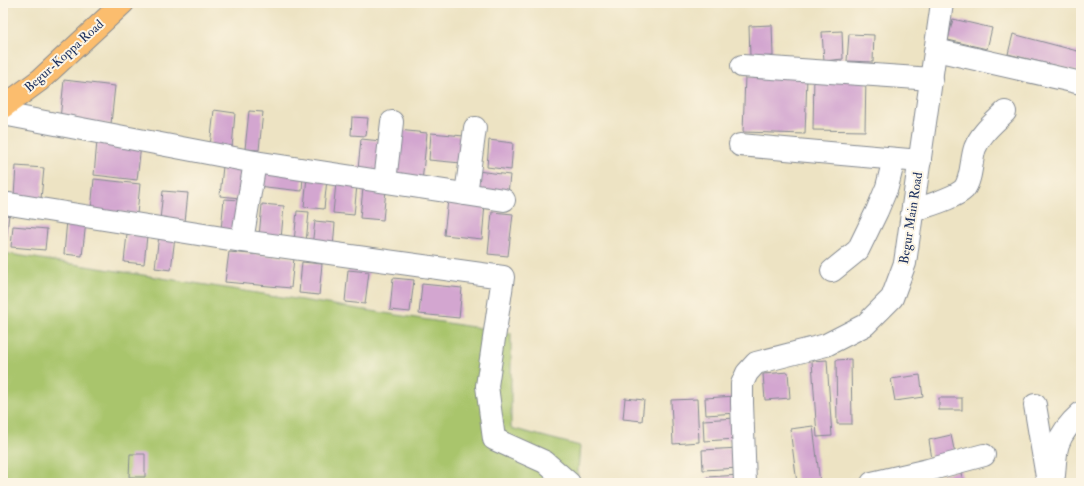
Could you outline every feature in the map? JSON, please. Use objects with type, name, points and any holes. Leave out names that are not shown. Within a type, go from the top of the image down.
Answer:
[{"type":"main road","name":"Begur-Koppa Road","points":[[3,107],[40,80],[123,3]]},
{"type":"street","name":"Begur Main Road","points":[[745,483],[742,384],[747,373],[756,363],[826,345],[865,325],[892,298],[905,263],[942,3]]},
{"type":"street","points":[[936,50],[1081,83]]},
{"type":"street","points":[[742,66],[932,79]]},
{"type":"street","points":[[913,210],[955,195],[964,189],[968,180],[974,150],[979,139],[1005,112]]},
{"type":"street","points":[[3,114],[254,162],[504,200]]},
{"type":"street","points":[[385,181],[392,122]]},
{"type":"street","points":[[466,194],[475,128]]},
{"type":"street","points":[[740,145],[920,162]]},
{"type":"street","points":[[832,271],[858,250],[877,211],[894,159]]},
{"type":"street","points":[[242,241],[254,162]]},
{"type":"street","points":[[3,203],[242,241],[503,277],[487,386],[494,439],[545,462],[569,483]]},
{"type":"street","points":[[1035,405],[1048,483]]},
{"type":"street","points":[[1052,483],[1058,444],[1070,424],[1081,413]]},
{"type":"street","points":[[884,482],[984,456]]},
{"type":"green space","points":[[3,253],[511,333],[511,428],[580,446],[577,483],[3,483]]},
{"type":"building","points":[[953,19],[992,28],[987,49],[948,40]]},
{"type":"building","points":[[772,25],[773,56],[750,57],[749,26]]},
{"type":"building","points":[[842,31],[843,59],[824,61],[822,32]]},
{"type":"building","points":[[849,34],[874,35],[873,62],[847,61]]},
{"type":"building","points":[[1013,34],[1081,52],[1081,72],[1008,54]]},
{"type":"building","points":[[814,74],[866,75],[865,131],[813,130]]},
{"type":"building","points":[[745,76],[807,77],[805,134],[743,132]]},
{"type":"building","points":[[64,80],[115,86],[111,124],[60,119]]},
{"type":"building","points":[[214,110],[235,113],[232,148],[210,146]]},
{"type":"building","points":[[249,111],[263,112],[259,150],[245,149]]},
{"type":"building","points":[[352,117],[368,118],[366,136],[351,135]]},
{"type":"building","points":[[398,130],[427,133],[422,182],[393,179]]},
{"type":"building","points":[[431,133],[464,136],[461,163],[429,160]]},
{"type":"building","points":[[361,139],[381,141],[378,171],[358,169]]},
{"type":"building","points":[[489,140],[513,143],[511,170],[487,167]]},
{"type":"building","points":[[97,141],[141,145],[137,180],[94,175]]},
{"type":"building","points":[[16,166],[44,168],[41,199],[14,196]]},
{"type":"building","points":[[223,166],[243,168],[240,198],[220,196]]},
{"type":"building","points":[[259,170],[303,175],[302,191],[257,186]]},
{"type":"building","points":[[477,171],[510,175],[508,194],[475,190]]},
{"type":"building","points":[[307,177],[327,179],[324,209],[304,207]]},
{"type":"building","points":[[94,179],[140,184],[137,214],[91,210]]},
{"type":"building","points":[[336,183],[357,185],[354,215],[333,213]]},
{"type":"building","points":[[363,188],[386,190],[383,220],[360,218]]},
{"type":"building","points":[[163,191],[188,193],[185,222],[160,220]]},
{"type":"building","points":[[224,199],[241,200],[238,232],[221,230]]},
{"type":"building","points":[[448,200],[485,204],[482,239],[444,235]]},
{"type":"building","points":[[262,204],[284,206],[281,239],[259,237]]},
{"type":"building","points":[[297,211],[309,212],[306,243],[294,242]]},
{"type":"building","points":[[492,212],[513,214],[508,256],[488,254]]},
{"type":"building","points":[[3,214],[9,214],[6,242],[3,242]]},
{"type":"building","points":[[67,220],[86,222],[82,256],[64,254]]},
{"type":"building","points":[[315,221],[335,223],[333,248],[312,246]]},
{"type":"building","points":[[13,226],[47,229],[45,250],[11,247]]},
{"type":"building","points":[[127,234],[147,236],[144,264],[124,262]]},
{"type":"building","points":[[159,235],[175,237],[171,270],[155,268]]},
{"type":"building","points":[[229,252],[294,258],[291,288],[225,282]]},
{"type":"building","points":[[302,262],[322,264],[319,295],[299,293]]},
{"type":"building","points":[[348,270],[369,272],[365,304],[345,302]]},
{"type":"building","points":[[393,278],[414,280],[410,312],[390,310]]},
{"type":"building","points":[[422,284],[462,288],[459,318],[419,314]]},
{"type":"building","points":[[851,359],[852,424],[837,424],[836,360]]},
{"type":"building","points":[[827,360],[832,436],[817,437],[812,361]]},
{"type":"building","points":[[788,372],[790,398],[765,400],[763,374]]},
{"type":"building","points":[[920,375],[923,397],[895,401],[891,379]]},
{"type":"building","points":[[736,396],[737,413],[706,415],[705,398]]},
{"type":"building","points":[[625,398],[644,400],[642,421],[623,419]]},
{"type":"building","points":[[939,398],[962,398],[962,410],[939,410]]},
{"type":"building","points":[[697,399],[699,442],[673,444],[671,400]]},
{"type":"building","points":[[736,418],[737,439],[704,441],[703,420]]},
{"type":"building","points":[[813,426],[820,483],[797,483],[790,429]]},
{"type":"building","points":[[951,435],[955,454],[932,459],[929,440]]},
{"type":"building","points":[[739,448],[740,468],[703,470],[702,450]]},
{"type":"building","points":[[130,454],[145,454],[145,477],[129,477]]},
{"type":"building","points":[[960,470],[964,483],[912,483]]},
{"type":"building","points":[[740,475],[740,483],[707,483],[707,477]]}]
